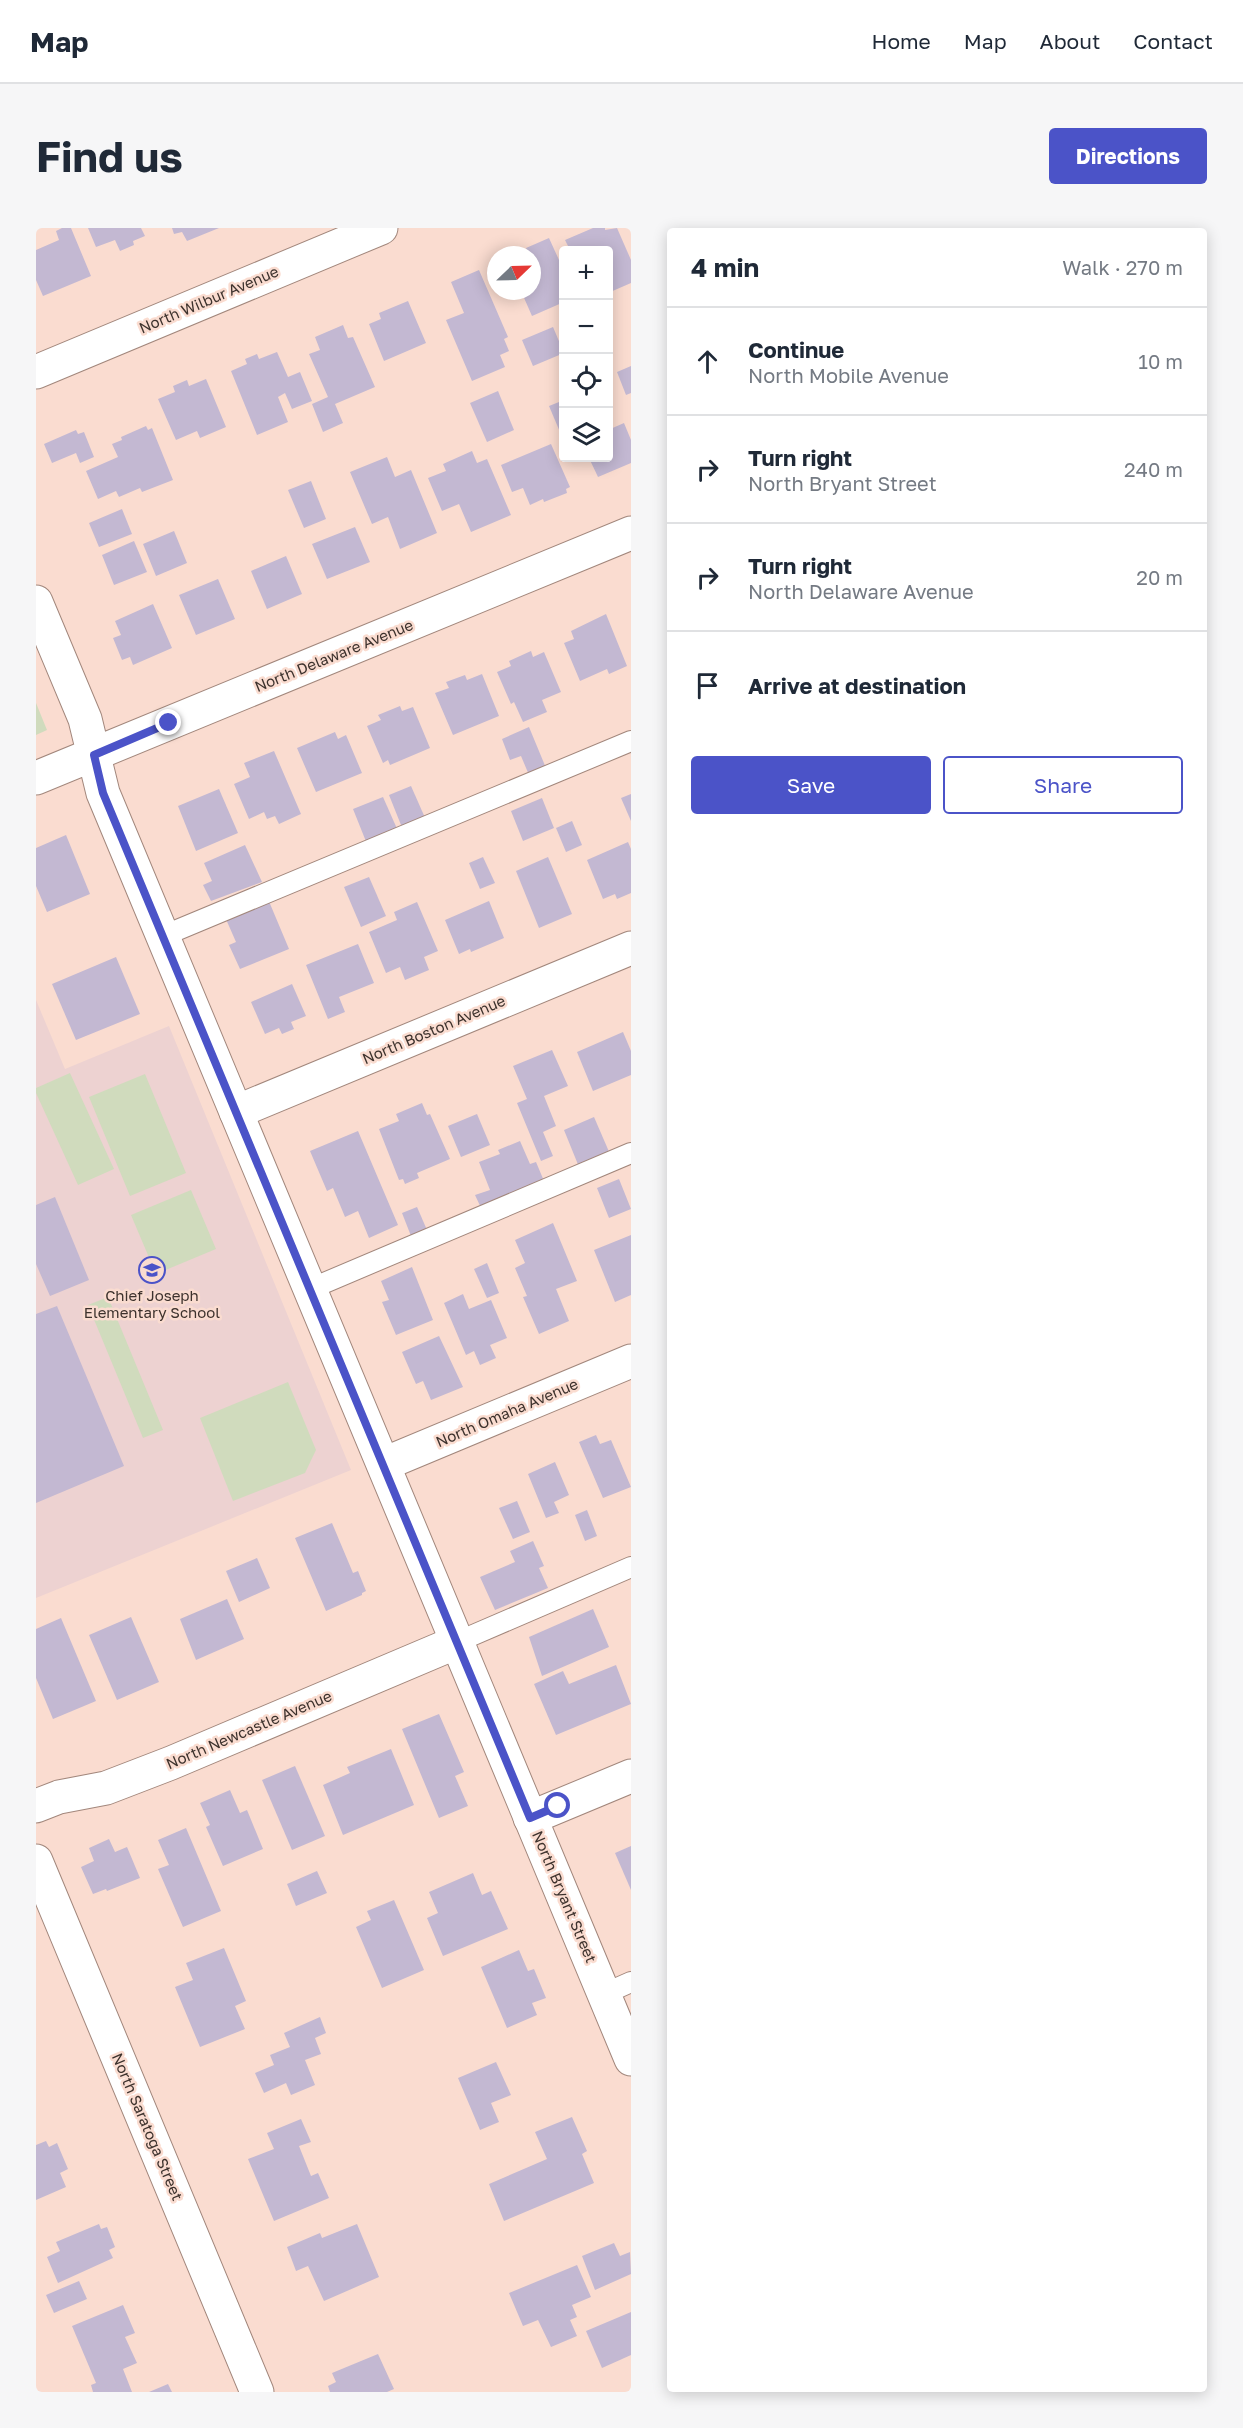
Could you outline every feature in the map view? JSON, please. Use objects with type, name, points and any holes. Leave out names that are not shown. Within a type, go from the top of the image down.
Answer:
[{"type":"street","name":"North Wilbur Avenue","points":[[36,372],[381,228]]},
{"type":"street","name":"North Delaware Avenue","points":[[36,778],[631,533]]},
{"type":"street","name":"North Bryant Street","points":[[36,602],[85,719],[103,793],[530,1818],[617,1988],[631,2060]]},
{"type":"street","name":"North Boston Avenue","points":[[236,1112],[631,948]]},
{"type":"street","name":"North Omaha Avenue","points":[[384,1464],[631,1361]]},
{"type":"street","name":"North Newcastle Avenue","points":[[36,1806],[59,1797],[106,1788],[457,1642]]},
{"type":"street","points":[[530,1818],[631,1776]]},
{"type":"street","name":"North Saratoga Street","points":[[36,1861],[257,2392]]},
{"type":"lane","points":[[163,936],[631,741]]},
{"type":"lane","points":[[310,1289],[631,1153]]},
{"type":"lane","points":[[457,1642],[631,1567]]},
{"type":"shaded area","name":"Chief Joseph Elementary School","points":[[36,1000],[65,1069],[169,1026],[351,1470],[36,1598]]},
{"type":"green space","points":[[36,703],[47,730],[36,735]]},
{"type":"green space","points":[[70,1073],[114,1169],[78,1185],[36,1093],[36,1088]]},
{"type":"green space","points":[[145,1074],[186,1173],[130,1196],[89,1097]]},
{"type":"green space","points":[[191,1190],[216,1249],[156,1274],[131,1215]]},
{"type":"green space","points":[[108,1297],[163,1430],[143,1438],[88,1305]]},
{"type":"green space","points":[[288,1382],[316,1450],[305,1473],[233,1501],[200,1418]]},
{"type":"building","points":[[71,228],[91,276],[43,296],[36,280],[36,250],[59,240],[56,231]]},
{"type":"building","points":[[88,228],[141,228],[145,236],[133,241],[134,245],[120,251],[115,240],[96,247]]},
{"type":"building","points":[[172,228],[219,228],[187,241],[182,232],[174,234]]},
{"type":"building","points":[[593,228],[605,228],[605,230],[617,228],[631,260],[631,283],[613,291],[613,246],[568,246],[565,240]]},
{"type":"building","points":[[549,238],[559,260],[559,304],[532,316],[525,300],[541,300],[541,246],[531,246]]},
{"type":"building","points":[[479,270],[487,288],[487,300],[492,300],[508,337],[504,339],[509,351],[500,355],[505,367],[472,381],[446,320],[464,313],[451,282]]},
{"type":"building","points":[[408,301],[426,343],[384,361],[369,324],[381,319],[379,313]]},
{"type":"building","points":[[343,325],[348,338],[353,337],[375,387],[335,404],[343,423],[323,432],[312,404],[328,397],[309,354],[320,350],[315,337]]},
{"type":"building","points":[[553,327],[559,341],[559,355],[533,366],[522,340]]},
{"type":"building","points":[[277,352],[288,377],[300,372],[312,401],[292,409],[285,393],[278,397],[288,422],[257,435],[231,371],[247,364],[245,359],[257,354],[259,359]]},
{"type":"building","points":[[631,366],[631,393],[626,395],[617,372]]},
{"type":"building","points":[[206,379],[226,427],[200,438],[197,431],[176,440],[158,399],[175,392],[173,386],[187,380],[189,386]]},
{"type":"building","points":[[498,391],[514,430],[487,442],[470,403]]},
{"type":"building","points":[[559,402],[559,430],[549,406]]},
{"type":"building","points":[[624,423],[631,440],[631,463],[598,477],[591,462],[613,462],[613,428]]},
{"type":"building","points":[[146,426],[148,430],[152,428],[173,480],[142,492],[140,488],[119,497],[116,491],[98,499],[86,471],[118,457],[112,444],[122,440],[121,437]]},
{"type":"building","points":[[76,430],[78,434],[84,432],[94,457],[80,463],[76,453],[52,463],[44,444]]},
{"type":"building","points":[[551,444],[570,487],[566,489],[567,493],[530,505],[523,488],[512,492],[501,465]]},
{"type":"building","points":[[472,451],[477,463],[487,459],[511,515],[471,532],[459,504],[442,511],[428,478],[446,471],[443,464]]},
{"type":"building","points":[[387,457],[395,477],[411,470],[437,533],[400,549],[388,517],[372,524],[350,472]]},
{"type":"building","points":[[311,481],[326,519],[304,528],[288,490]]},
{"type":"building","points":[[122,509],[132,534],[99,547],[89,523]]},
{"type":"building","points":[[355,527],[370,562],[327,579],[312,544]]},
{"type":"building","points":[[174,531],[187,563],[156,576],[143,544]]},
{"type":"building","points":[[134,541],[147,572],[114,585],[102,555]]},
{"type":"building","points":[[286,556],[302,594],[267,609],[251,571]]},
{"type":"building","points":[[218,579],[235,619],[196,635],[179,595]]},
{"type":"building","points":[[153,604],[172,648],[133,665],[130,657],[122,660],[113,638],[121,635],[115,621]]},
{"type":"building","points":[[606,614],[627,666],[609,674],[607,669],[580,681],[564,643],[574,639],[571,631]]},
{"type":"building","points":[[531,651],[533,657],[544,652],[561,692],[542,700],[547,712],[523,722],[514,702],[511,704],[497,672],[511,666],[509,661]]},
{"type":"building","points":[[482,674],[499,716],[453,735],[435,693],[449,688],[446,682],[465,675],[467,680]]},
{"type":"building","points":[[400,706],[402,711],[413,707],[430,748],[390,765],[388,760],[383,763],[367,726],[381,720],[378,715]]},
{"type":"building","points":[[529,727],[546,768],[529,775],[521,756],[510,760],[502,739]]},
{"type":"building","points":[[335,732],[338,739],[346,735],[362,773],[316,792],[297,748]]},
{"type":"building","points":[[274,751],[301,814],[279,824],[275,816],[267,819],[264,812],[249,819],[234,784],[250,777],[244,763]]},
{"type":"building","points":[[411,786],[426,820],[403,830],[389,795]]},
{"type":"building","points":[[219,789],[238,833],[196,851],[178,806]]},
{"type":"building","points":[[631,794],[631,821],[621,798]]},
{"type":"building","points":[[383,797],[398,831],[367,844],[353,809]]},
{"type":"building","points":[[542,798],[554,828],[523,841],[511,811]]},
{"type":"building","points":[[572,821],[582,845],[566,852],[556,828]]},
{"type":"building","points":[[66,835],[90,894],[47,912],[36,886],[36,848]]},
{"type":"building","points":[[628,842],[631,849],[631,893],[617,899],[615,894],[603,899],[587,860]]},
{"type":"building","points":[[245,845],[262,882],[211,901],[203,885],[212,881],[204,863]]},
{"type":"building","points":[[483,857],[495,883],[480,889],[469,863]]},
{"type":"building","points":[[548,857],[572,914],[539,928],[516,871]]},
{"type":"building","points":[[369,877],[386,916],[361,927],[344,887]]},
{"type":"building","points":[[268,899],[289,949],[240,969],[229,945],[236,942],[225,917]]},
{"type":"building","points":[[489,901],[504,938],[471,952],[470,949],[459,954],[445,920]]},
{"type":"building","points":[[417,902],[438,951],[424,957],[429,970],[405,980],[400,967],[386,973],[369,932],[397,920],[394,912]]},
{"type":"building","points":[[358,944],[374,983],[339,997],[345,1012],[328,1019],[306,965]]},
{"type":"building","points":[[116,957],[140,1014],[76,1040],[52,984]]},
{"type":"building","points":[[292,984],[306,1016],[291,1022],[294,1029],[282,1034],[279,1028],[265,1034],[251,1002]]},
{"type":"building","points":[[623,1032],[631,1051],[631,1075],[593,1091],[577,1052]]},
{"type":"building","points":[[552,1050],[568,1086],[544,1096],[556,1126],[543,1132],[553,1156],[541,1161],[517,1103],[527,1099],[513,1066]]},
{"type":"building","points":[[422,1103],[427,1115],[430,1114],[450,1159],[417,1173],[419,1178],[405,1184],[403,1179],[399,1180],[379,1129],[399,1121],[396,1114]]},
{"type":"building","points":[[477,1114],[490,1145],[461,1157],[448,1126]]},
{"type":"building","points":[[594,1117],[610,1154],[579,1167],[564,1130]]},
{"type":"building","points":[[358,1131],[398,1225],[369,1238],[358,1211],[345,1217],[333,1188],[327,1191],[310,1151]]},
{"type":"building","points":[[520,1141],[530,1164],[536,1162],[544,1181],[482,1210],[475,1195],[490,1190],[479,1162],[500,1154],[498,1150]]},
{"type":"building","points":[[619,1179],[631,1209],[609,1218],[597,1188]]},
{"type":"building","points":[[55,1197],[89,1280],[50,1296],[36,1264],[36,1205]]},
{"type":"building","points":[[417,1207],[427,1230],[411,1236],[402,1213]]},
{"type":"building","points":[[553,1223],[577,1281],[556,1289],[569,1321],[539,1334],[523,1297],[527,1296],[515,1268],[525,1263],[515,1240]]},
{"type":"building","points":[[631,1235],[631,1295],[615,1302],[594,1250]]},
{"type":"building","points":[[487,1263],[499,1293],[487,1298],[474,1269]]},
{"type":"building","points":[[412,1267],[433,1320],[396,1335],[382,1302],[389,1300],[381,1281]]},
{"type":"building","points":[[463,1294],[469,1309],[491,1300],[507,1338],[490,1345],[496,1358],[480,1365],[474,1351],[466,1355],[444,1303]]},
{"type":"building","points":[[57,1306],[124,1466],[36,1503],[36,1314]]},
{"type":"building","points":[[439,1336],[463,1387],[431,1400],[423,1381],[416,1384],[402,1352]]},
{"type":"building","points":[[596,1435],[600,1444],[611,1440],[631,1487],[603,1498],[579,1442]]},
{"type":"building","points":[[555,1462],[569,1495],[554,1502],[559,1513],[546,1518],[528,1474]]},
{"type":"building","points":[[517,1501],[530,1532],[513,1539],[499,1508]]},
{"type":"building","points":[[587,1510],[597,1536],[585,1541],[575,1515]]},
{"type":"building","points":[[332,1523],[353,1573],[358,1571],[366,1591],[326,1611],[295,1538]]},
{"type":"building","points":[[533,1541],[544,1566],[539,1568],[548,1588],[495,1610],[480,1577],[515,1562],[510,1551]]},
{"type":"building","points":[[257,1558],[270,1588],[239,1602],[226,1571]]},
{"type":"building","points":[[227,1599],[244,1639],[196,1660],[180,1619]]},
{"type":"building","points":[[593,1609],[609,1647],[542,1676],[529,1637]]},
{"type":"building","points":[[131,1617],[159,1682],[117,1700],[89,1635]]},
{"type":"building","points":[[61,1618],[96,1701],[53,1719],[36,1678],[36,1629]]},
{"type":"building","points":[[616,1665],[631,1704],[556,1735],[534,1684],[563,1671],[569,1684]]},
{"type":"building","points":[[439,1714],[464,1772],[455,1776],[468,1806],[439,1818],[402,1729]]},
{"type":"building","points":[[391,1749],[414,1805],[343,1835],[323,1785],[350,1773],[347,1767]]},
{"type":"building","points":[[295,1766],[325,1836],[292,1850],[262,1780]]},
{"type":"building","points":[[230,1790],[240,1813],[247,1810],[263,1849],[223,1866],[206,1827],[210,1825],[200,1803]]},
{"type":"building","points":[[186,1828],[221,1911],[183,1927],[158,1869],[169,1865],[158,1840]]},
{"type":"building","points":[[109,1839],[115,1852],[127,1847],[140,1878],[93,1894],[81,1867],[94,1861],[89,1848]]},
{"type":"building","points":[[631,1846],[631,1890],[615,1853]]},
{"type":"building","points":[[317,1871],[327,1893],[296,1906],[287,1884]]},
{"type":"building","points":[[473,1873],[482,1895],[491,1891],[508,1929],[443,1956],[427,1918],[438,1913],[429,1892]]},
{"type":"building","points":[[394,1900],[424,1970],[382,1988],[356,1927],[371,1920],[367,1911]]},
{"type":"building","points":[[224,1948],[246,2001],[235,2006],[245,2029],[200,2047],[175,1987],[193,1980],[186,1963]]},
{"type":"building","points":[[519,1950],[528,1971],[534,1969],[546,1998],[532,2003],[537,2015],[507,2028],[481,1967]]},
{"type":"building","points":[[320,2017],[326,2033],[315,2038],[321,2054],[305,2060],[315,2085],[291,2095],[286,2083],[264,2093],[255,2073],[274,2065],[270,2055],[290,2047],[284,2033]]},
{"type":"building","points":[[496,2062],[511,2095],[491,2103],[499,2122],[480,2130],[458,2078]]},
{"type":"building","points":[[572,2117],[587,2151],[582,2154],[594,2183],[504,2221],[489,2184],[547,2159],[535,2132]]},
{"type":"building","points":[[301,2119],[311,2142],[299,2146],[311,2176],[318,2173],[329,2198],[274,2221],[248,2159],[274,2149],[267,2133]]},
{"type":"building","points":[[46,2141],[49,2147],[57,2143],[68,2169],[60,2173],[66,2187],[36,2200],[36,2145]]},
{"type":"building","points":[[99,2224],[101,2229],[107,2227],[115,2247],[109,2250],[113,2258],[58,2283],[47,2257],[60,2251],[56,2242]]},
{"type":"building","points":[[357,2224],[379,2277],[324,2301],[308,2266],[296,2271],[287,2247],[320,2233],[322,2238]]},
{"type":"building","points":[[614,2243],[620,2256],[630,2252],[631,2274],[595,2290],[582,2256]]},
{"type":"building","points":[[577,2265],[591,2297],[572,2305],[577,2317],[570,2320],[577,2336],[551,2347],[538,2320],[523,2326],[509,2293]]},
{"type":"building","points":[[79,2281],[87,2299],[54,2313],[46,2295]]},
{"type":"building","points":[[123,2305],[135,2333],[125,2337],[137,2363],[123,2369],[132,2392],[93,2392],[91,2385],[96,2383],[72,2326]]},
{"type":"building","points":[[631,2312],[631,2355],[602,2368],[586,2331]]},
{"type":"building","points":[[378,2354],[394,2389],[387,2392],[330,2392],[328,2386],[336,2382],[332,2373]]},
{"type":"building","points":[[168,2384],[172,2392],[149,2392]]},
{"type":"place","name":"Chief Joseph Elementary School","points":[[152,1270]]},
{"type":"route","points":[[169,723],[94,755],[103,793],[530,1818],[558,1806]]}]
